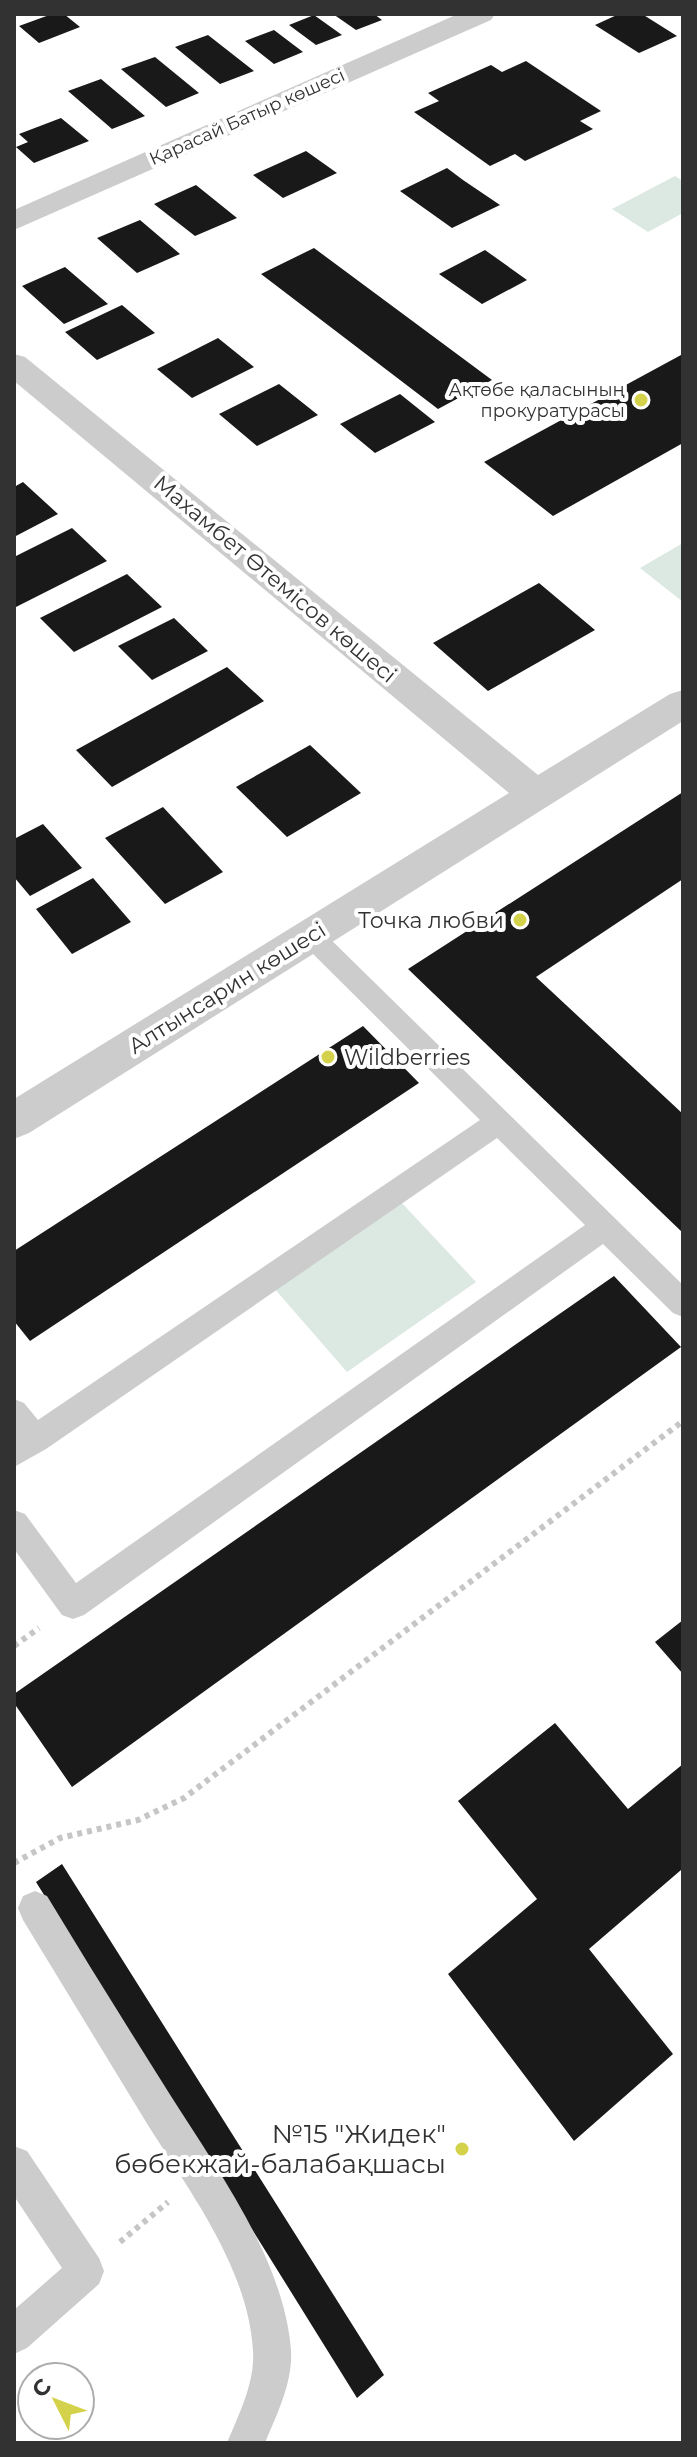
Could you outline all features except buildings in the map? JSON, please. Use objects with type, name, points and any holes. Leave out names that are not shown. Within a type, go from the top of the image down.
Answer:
[{"type":"street","name":"Қарасай Батыр көшесі","points":[[14,221],[481,14]]},
{"type":"street","name":"Махамбет Өтемісов көшесі","points":[[14,364],[536,795]]},
{"type":"street","name":"Алтынсарин көшесі","points":[[14,1121],[683,703]]},
{"type":"lane","points":[[311,936],[683,1304]]},
{"type":"lane","points":[[14,1412],[25,1446],[499,1122]]},
{"type":"lane","points":[[14,1524],[73,1604],[605,1227]]},
{"type":"lane","points":[[35,1908],[200,2175],[235,2238],[259,2291],[272,2350],[269,2385],[246,2443]]},
{"type":"lane","points":[[14,2164],[86,2271],[14,2335]]},
{"type":"path","points":[[14,1863],[60,1838],[138,1820],[184,1798],[683,1421]]},
{"type":"path","points":[[86,2271],[200,2175]]},
{"type":"shaded area","points":[[675,176],[683,181],[683,213],[648,232],[612,209]]},
{"type":"shaded area","points":[[683,543],[683,602],[640,568]]},
{"type":"shaded area","points":[[400,1201],[476,1282],[347,1372],[273,1287]]},
{"type":"place","name":"Ақтөбе қаласының прокуратурасы","points":[[641,400]]},
{"type":"place","name":"Точка любви","points":[[520,920]]},
{"type":"place","name":"Wildberries","points":[[328,1057]]},
{"type":"place","name":"№15 \"Жидек\" бөбекжай-балабақшасы","points":[[462,2149]]}]
